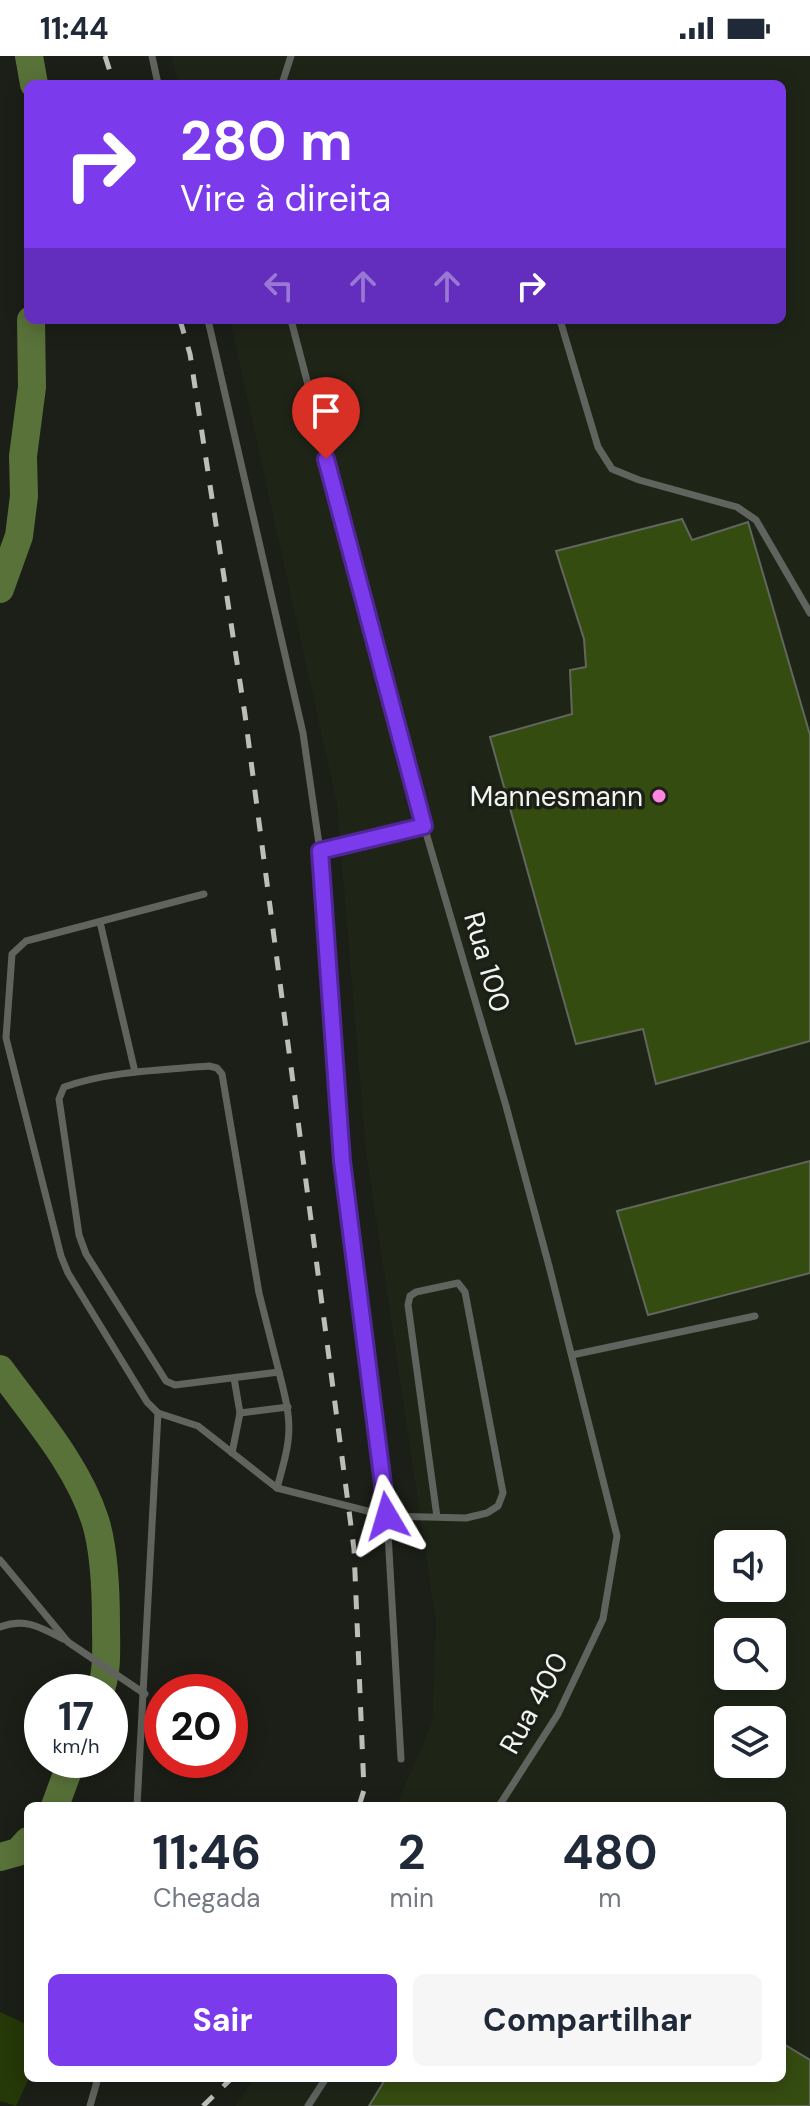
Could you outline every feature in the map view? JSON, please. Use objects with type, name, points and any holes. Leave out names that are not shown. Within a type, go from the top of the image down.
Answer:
[{"type":"lane","points":[[152,56],[157,80]]},
{"type":"lane","points":[[283,80],[291,56]]},
{"type":"lane","points":[[209,324],[303,733],[320,851],[342,1161],[387,1516],[401,1759]]},
{"type":"lane","name":"Rua 100","points":[[292,324],[424,826],[506,1106],[617,1536],[603,1619]]},
{"type":"lane","points":[[561,324],[598,447],[612,469],[639,480],[737,507],[756,520],[810,613]]},
{"type":"lane","points":[[320,851],[424,826]]},
{"type":"lane","points":[[204,894],[26,941],[12,954],[6,1038],[61,1256],[68,1273],[147,1402],[158,1413],[198,1426],[277,1488],[387,1516],[466,1518],[487,1513],[498,1506],[503,1493],[465,1292],[458,1283],[416,1292],[410,1296],[408,1305],[437,1517]]},
{"type":"lane","points":[[100,922],[135,1072]]},
{"type":"lane","points":[[277,1488],[290,1442],[288,1407],[259,1293],[222,1074],[217,1068],[209,1066],[135,1072],[64,1087],[59,1099],[79,1235],[86,1254],[169,1384],[279,1372]]},
{"type":"lane","points":[[572,1355],[755,1316]]},
{"type":"lane","points":[[232,1453],[240,1413],[234,1378]]},
{"type":"lane","points":[[240,1413],[288,1407]]},
{"type":"lane","points":[[146,1674],[158,1413]]},
{"type":"lane","points":[[0,1560],[68,1642]]},
{"type":"lane","name":"Rua 400","points":[[502,1802],[558,1714],[603,1619]]},
{"type":"lane","points":[[0,1627],[10,1623],[33,1623],[68,1642],[144,1693]]},
{"type":"lane","points":[[137,1802],[144,1708]]},
{"type":"lane","points":[[90,2106],[97,2082]]},
{"type":"lane","points":[[308,2106],[323,2082]]},
{"type":"shaded area","points":[[172,56],[810,56],[810,2106],[235,2106],[252,2082],[786,2082],[786,1802],[398,1802],[432,1723],[436,1622],[366,1151],[337,804],[231,324],[786,324],[786,80],[177,80]]},
{"type":"green space","points":[[0,2012],[24,2023],[24,2082],[27,2082],[16,2106],[0,2101]]},
{"type":"building","name":"Mannesmann","points":[[682,519],[692,540],[748,522],[810,735],[810,1041],[656,1084],[643,1029],[576,1044],[490,737],[572,714],[570,670],[586,667],[584,639],[556,551]]},
{"type":"building","points":[[810,1161],[810,1273],[648,1315],[617,1211]]},
{"type":"building","points":[[786,2045],[810,2060],[810,2106],[369,2106],[384,2082],[786,2082]]},
{"type":"waterway","points":[[29,56],[33,80]]},
{"type":"waterway","points":[[0,589],[19,536],[24,496],[23,456],[32,387],[31,324]]},
{"type":"waterway","points":[[0,1369],[66,1460],[95,1520],[106,1600],[104,1674]]},
{"type":"waterway","points":[[56,1802],[65,1778]]},
{"type":"waterway","points":[[0,1857],[18,1852],[24,1845]]},
{"type":"railway","points":[[105,56],[113,80]]},
{"type":"railway","points":[[181,324],[190,354],[245,715],[354,1549],[364,1790],[360,1802]]},
{"type":"railway","points":[[203,2106],[228,2082]]},
{"type":"place","name":"Mannesmann","points":[[659,796]]},
{"type":"route","points":[[326,459],[424,826],[320,851],[342,1161],[387,1516]]}]
